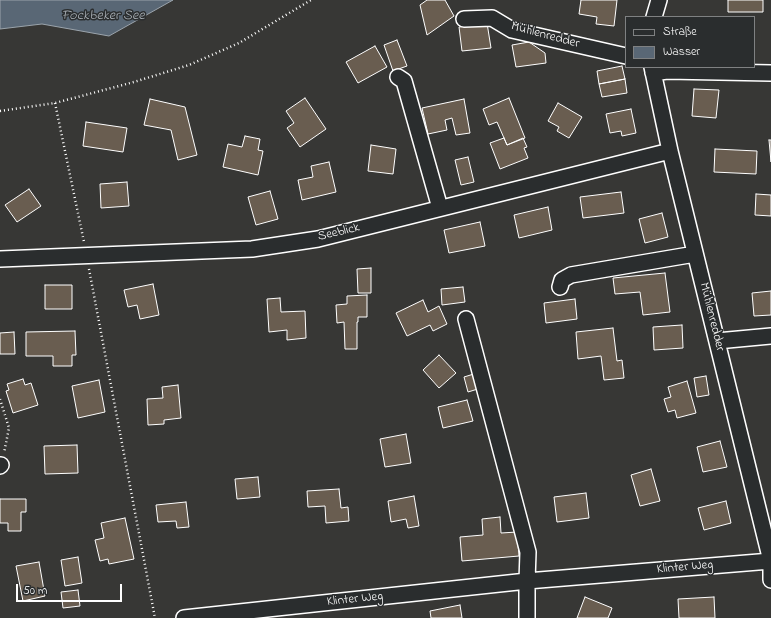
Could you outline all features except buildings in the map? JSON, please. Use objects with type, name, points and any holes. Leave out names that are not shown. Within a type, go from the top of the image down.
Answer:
[{"type":"street","points":[[654,16],[659,0]]},
{"type":"street","name":"Mühlenredder","points":[[464,19],[492,18],[512,30],[625,56]]},
{"type":"street","name":"Mühlenredder","points":[[771,73],[652,70],[670,151],[771,561],[771,580]]},
{"type":"street","points":[[398,77],[404,82],[440,208]]},
{"type":"street","name":"Seeblick","points":[[0,259],[252,249],[318,239],[670,151]]},
{"type":"street","points":[[560,287],[562,280],[571,275],[696,254]]},
{"type":"street","points":[[466,319],[528,552],[527,618]]},
{"type":"street","points":[[717,341],[771,336]]},
{"type":"street","name":"Klinter Weg","points":[[184,618],[234,615],[527,581],[771,561]]},
{"type":"path","points":[[0,111],[55,103],[134,82],[189,65],[239,43],[311,0]]},
{"type":"path","points":[[55,103],[156,618]]},
{"type":"path","points":[[0,399],[9,428],[0,465]]},
{"type":"water","name":"Fockbeker See","points":[[0,0],[173,0],[109,36],[42,24],[0,29]]}]
